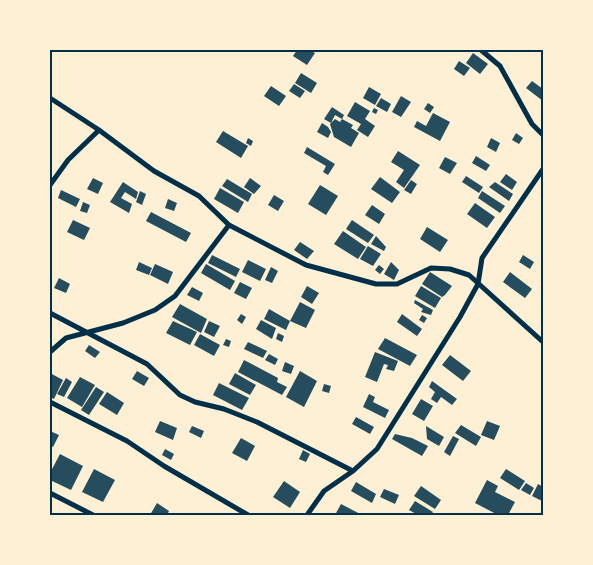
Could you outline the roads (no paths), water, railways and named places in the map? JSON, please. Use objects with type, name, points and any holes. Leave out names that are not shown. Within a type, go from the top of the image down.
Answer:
[{"type":"street","points":[[482,50],[500,66],[532,124],[543,135]]},
{"type":"street","points":[[50,98],[99,130],[154,171],[199,196],[229,224],[306,265],[376,284],[397,284],[431,268],[450,269],[469,276],[543,342]]},
{"type":"street","points":[[50,185],[68,160],[99,130]]},
{"type":"street","points":[[307,515],[324,492],[353,471],[377,449],[478,284],[482,258],[543,169]]},
{"type":"street","points":[[50,352],[66,338],[123,323],[154,310],[175,296],[229,224]]},
{"type":"street","points":[[50,313],[90,332],[147,364],[180,395],[257,422],[353,471]]},
{"type":"street","points":[[50,402],[127,441],[164,466],[248,515]]},
{"type":"street","points":[[50,493],[94,515]]}]
